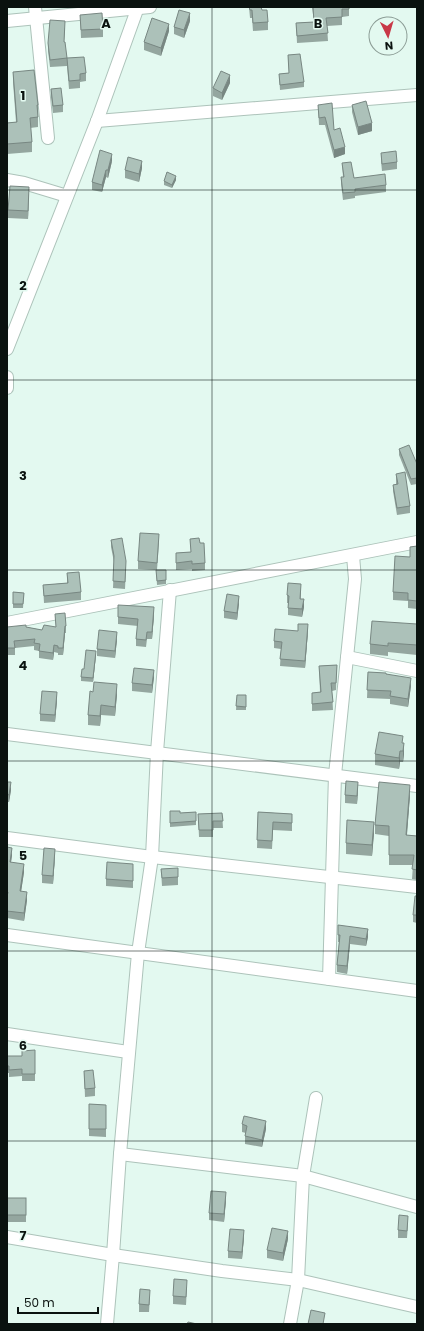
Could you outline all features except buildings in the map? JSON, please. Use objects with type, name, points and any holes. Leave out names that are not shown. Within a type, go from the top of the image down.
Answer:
[{"type":"street","points":[[7,21],[36,12],[142,7],[7,349]]},
{"type":"street","points":[[36,12],[48,138]]},
{"type":"street","points":[[97,122],[417,95]]},
{"type":"street","points":[[7,180],[24,183],[67,196]]},
{"type":"street","points":[[7,377],[7,388]]},
{"type":"street","points":[[7,623],[170,590],[353,556],[417,542]]},
{"type":"street","points":[[329,979],[335,775],[356,579],[353,556]]},
{"type":"street","points":[[107,1324],[128,1052],[138,953],[152,857],[157,752],[170,590]]},
{"type":"street","points":[[347,657],[417,671]]},
{"type":"street","points":[[7,734],[417,786]]},
{"type":"street","points":[[7,838],[152,857],[417,887]]},
{"type":"street","points":[[7,935],[417,991]]},
{"type":"street","points":[[7,1034],[128,1052]]},
{"type":"street","points":[[290,1324],[298,1280],[303,1176],[316,1098]]},
{"type":"street","points":[[120,1154],[303,1176],[417,1207]]},
{"type":"street","points":[[7,1237],[113,1255],[298,1280],[417,1308]]}]
